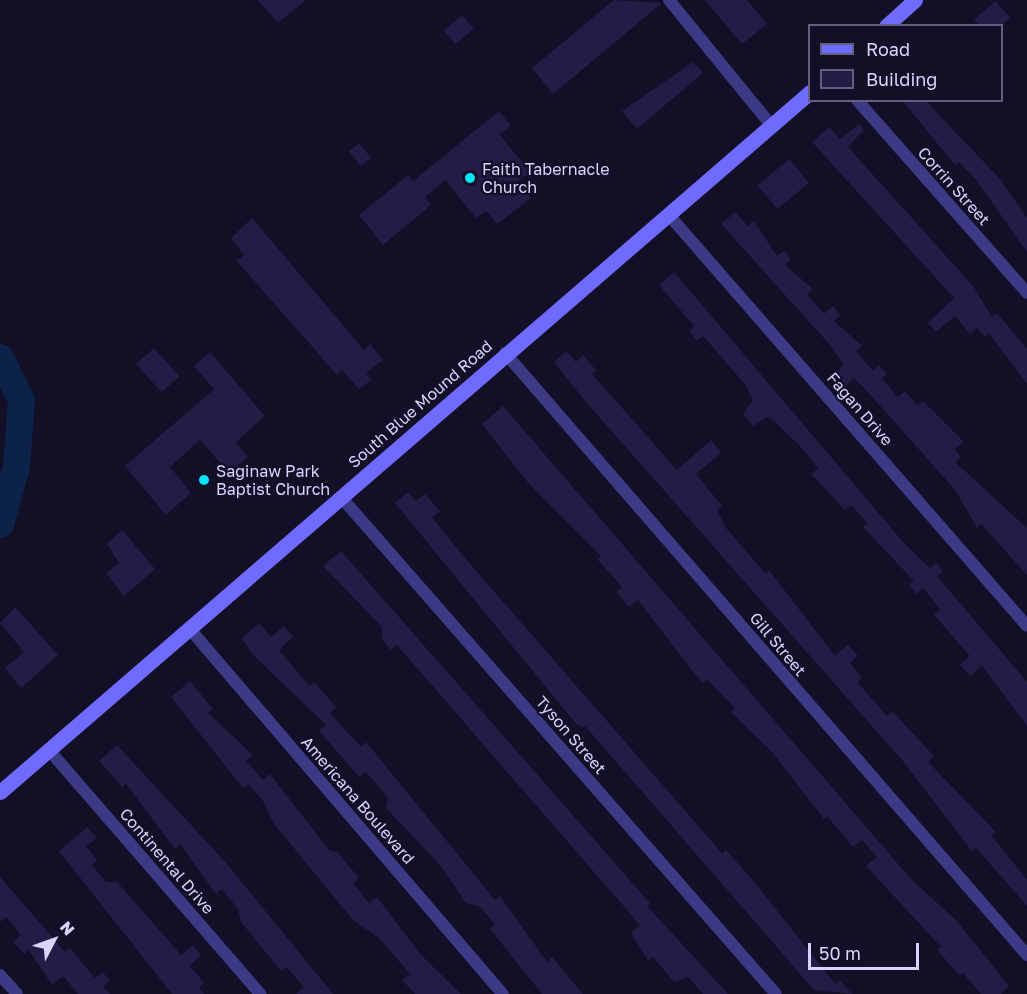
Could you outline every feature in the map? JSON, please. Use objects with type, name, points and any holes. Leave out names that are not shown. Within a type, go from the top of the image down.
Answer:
[{"type":"main road","points":[[888,24],[915,0]]},
{"type":"main road","name":"South Blue Mound Road","points":[[0,792],[505,353],[808,94]]},
{"type":"street","points":[[669,0],[771,125]]},
{"type":"street","name":"Corrin Street","points":[[859,102],[1027,293]]},
{"type":"street","name":"Fagan Drive","points":[[668,214],[1027,626]]},
{"type":"street","name":"Gill Street","points":[[505,353],[1027,955]]},
{"type":"street","name":"Tyson Street","points":[[341,497],[776,994]]},
{"type":"street","name":"Americana Boulevard","points":[[189,628],[503,994]]},
{"type":"street","name":"Continental Drive","points":[[49,750],[260,994]]},
{"type":"street","points":[[0,975],[17,994]]},
{"type":"building","points":[[258,0],[306,0],[278,23]]},
{"type":"building","points":[[614,0],[662,3],[553,94],[532,68]]},
{"type":"building","points":[[705,0],[747,0],[767,24],[742,44]]},
{"type":"building","points":[[996,1],[1010,18],[1003,24],[978,24],[974,19]]},
{"type":"building","points":[[462,15],[474,29],[456,44],[444,31]]},
{"type":"building","points":[[693,62],[703,73],[637,129],[622,111]]},
{"type":"building","points":[[904,102],[927,102],[1000,179],[1027,218],[1027,252],[977,181],[959,162],[955,165]]},
{"type":"building","name":"Faith Tabernacle Church","points":[[499,111],[511,126],[499,134],[530,172],[518,181],[531,198],[497,224],[486,211],[476,218],[445,180],[425,197],[431,205],[383,245],[359,215],[408,175],[413,181]]},
{"type":"building","points":[[859,124],[864,130],[848,147],[973,286],[992,317],[997,313],[1027,349],[1027,384],[989,333],[985,337],[977,328],[970,334],[955,316],[936,332],[928,323],[954,298],[812,142],[829,127],[840,139]]},
{"type":"building","points":[[359,143],[371,158],[361,166],[349,151]]},
{"type":"building","points":[[789,159],[809,183],[778,209],[758,185]]},
{"type":"building","points":[[735,212],[748,226],[754,221],[777,256],[784,251],[791,259],[785,265],[813,289],[807,294],[824,314],[833,306],[840,315],[834,321],[862,346],[856,351],[873,371],[879,365],[887,374],[882,378],[898,397],[905,391],[917,405],[923,401],[964,442],[955,449],[961,457],[955,462],[1027,528],[1027,575],[981,524],[977,528],[956,491],[867,391],[854,378],[841,390],[830,377],[844,365],[831,346],[721,224]]},
{"type":"building","points":[[252,218],[364,350],[370,344],[383,360],[366,373],[371,380],[359,389],[342,370],[337,375],[237,261],[244,255],[231,238]]},
{"type":"building","points":[[674,272],[904,543],[930,568],[936,563],[943,571],[937,576],[1027,682],[1027,726],[982,666],[970,676],[960,665],[970,656],[934,615],[940,609],[923,588],[916,594],[909,585],[914,581],[863,527],[867,523],[851,505],[845,510],[811,474],[818,468],[801,447],[767,417],[753,426],[743,414],[753,400],[745,384],[703,336],[697,341],[689,331],[694,326],[659,285]]},
{"type":"building","points":[[154,348],[179,376],[162,392],[136,364]]},
{"type":"building","points":[[566,351],[576,362],[583,355],[596,370],[592,374],[677,470],[711,440],[721,453],[696,474],[722,506],[717,510],[726,528],[766,574],[769,570],[835,656],[848,645],[858,656],[850,663],[862,678],[857,682],[887,716],[892,711],[922,743],[934,756],[928,762],[996,832],[991,835],[1027,880],[1027,906],[976,848],[972,851],[902,760],[586,402],[554,362]]},
{"type":"building","points":[[210,352],[265,416],[236,442],[248,457],[229,473],[200,440],[170,467],[191,493],[166,515],[125,466],[214,389],[194,366]]},
{"type":"building","points":[[503,406],[912,880],[956,920],[1009,986],[1001,994],[981,994],[963,973],[960,976],[937,950],[941,947],[866,866],[877,857],[862,840],[853,847],[827,816],[824,819],[773,753],[731,712],[735,708],[707,679],[703,683],[694,673],[638,600],[629,607],[616,592],[622,587],[597,559],[601,556],[529,484],[482,424]]},
{"type":"building","points":[[408,492],[416,501],[425,494],[440,511],[432,517],[464,557],[722,853],[726,850],[756,884],[835,984],[840,980],[852,994],[814,990],[586,727],[577,725],[395,503]]},
{"type":"building","points":[[122,530],[155,569],[124,596],[106,573],[119,563],[107,544]]},
{"type":"building","points":[[341,551],[650,903],[647,906],[728,994],[703,994],[688,977],[674,982],[653,957],[648,961],[631,933],[640,925],[397,645],[391,650],[382,639],[382,627],[323,566]]},
{"type":"building","points":[[15,607],[58,655],[21,688],[5,668],[24,652],[0,623]]},
{"type":"building","points":[[259,623],[271,637],[284,626],[293,637],[279,650],[309,686],[314,682],[336,707],[330,713],[361,747],[366,742],[495,900],[500,896],[547,962],[552,957],[583,994],[542,994],[490,929],[495,924],[479,906],[466,903],[440,865],[386,808],[388,798],[366,772],[359,777],[319,731],[326,725],[253,655],[242,638]]},
{"type":"building","points":[[190,681],[213,709],[208,713],[253,755],[246,761],[263,780],[270,774],[329,850],[337,852],[359,878],[353,883],[369,903],[377,897],[421,955],[461,994],[415,994],[402,980],[410,974],[379,938],[353,920],[274,824],[263,801],[248,784],[243,788],[171,697]]},
{"type":"building","points":[[117,745],[227,864],[333,994],[296,994],[304,987],[286,967],[281,971],[241,922],[238,909],[222,889],[216,894],[180,844],[175,849],[126,784],[122,787],[99,761]]},
{"type":"building","points":[[87,827],[97,838],[86,846],[97,860],[92,865],[106,882],[117,882],[181,955],[193,945],[201,955],[190,966],[204,983],[199,988],[204,994],[172,994],[59,851]]},
{"type":"building","points":[[0,877],[65,952],[70,948],[95,978],[103,972],[110,981],[103,986],[110,994],[78,994],[63,976],[52,985],[29,950],[24,954],[13,942],[21,935],[6,917],[0,922]]},
{"type":"waterway","points":[[0,357],[21,400],[16,466],[0,524]]},
{"type":"place","name":"Faith Tabernacle Church","points":[[470,178]]},
{"type":"place","name":"Saginaw Park Baptist Church","points":[[204,480]]}]
